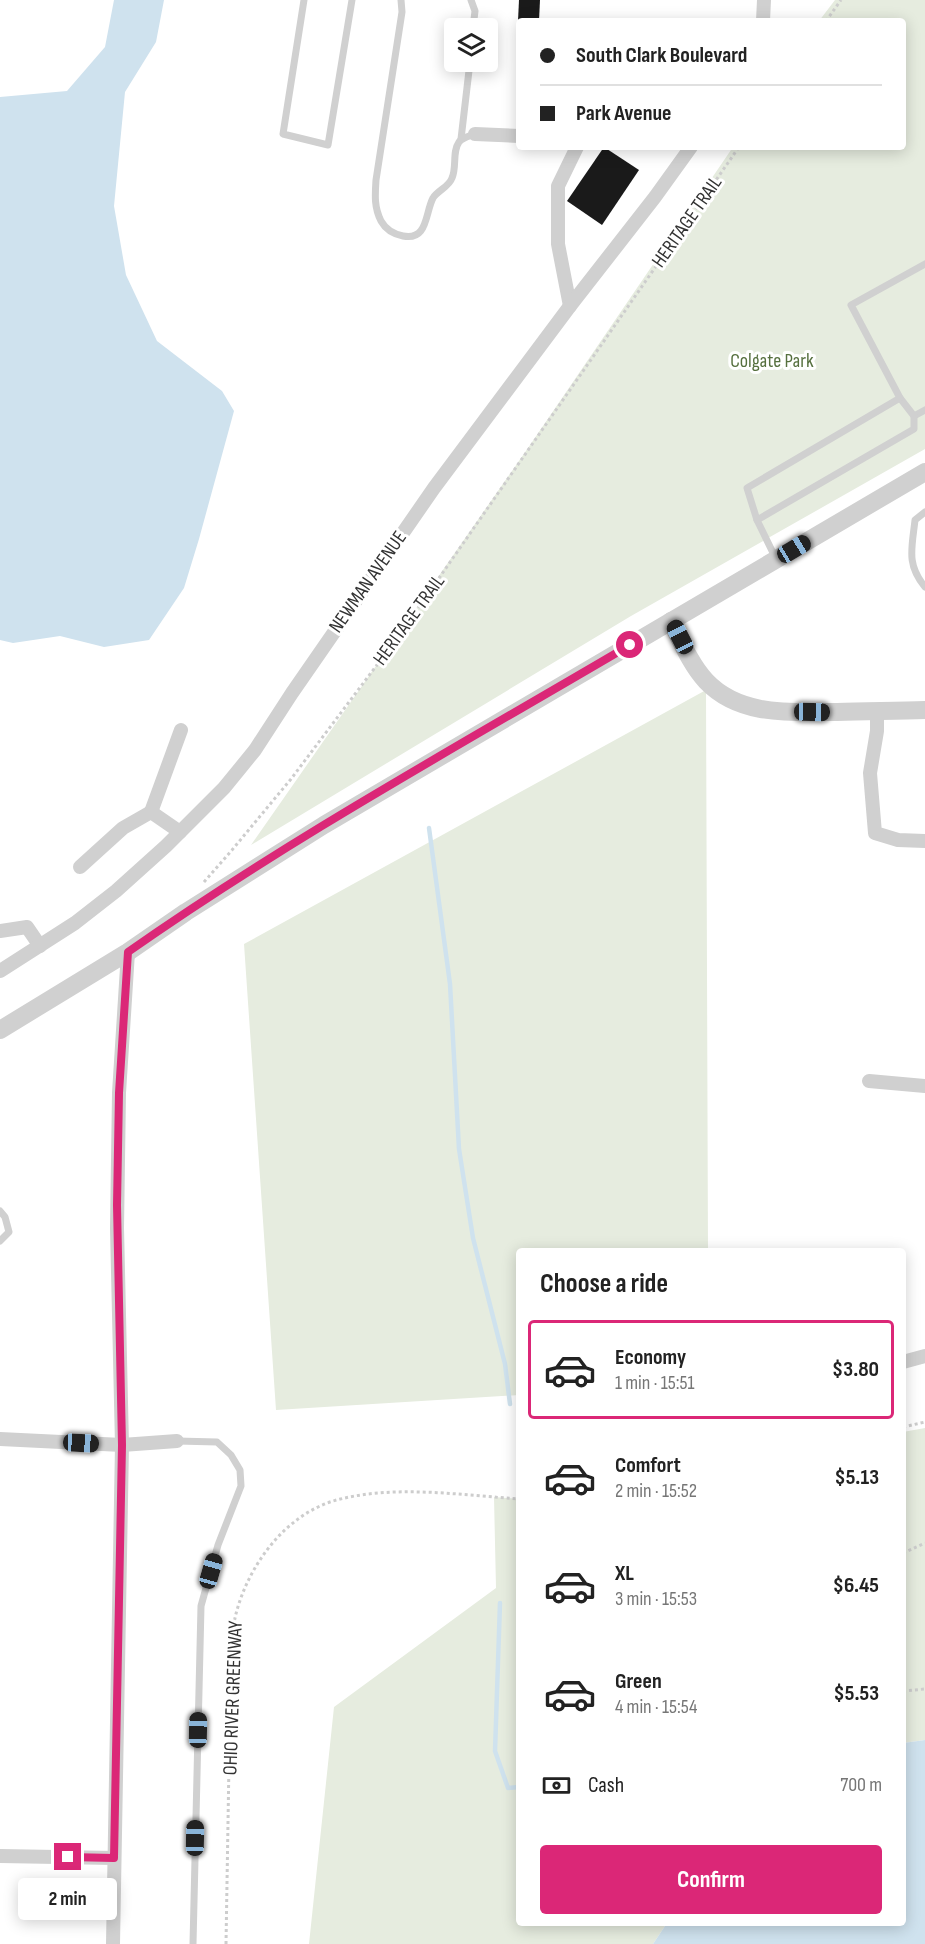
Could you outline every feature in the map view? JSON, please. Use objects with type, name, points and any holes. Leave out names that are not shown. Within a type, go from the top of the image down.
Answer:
[{"type":"street","points":[[763,18],[764,0]]},
{"type":"street","points":[[476,134],[516,136]]},
{"type":"street","points":[[570,306],[558,244],[558,186],[576,150]]},
{"type":"street","name":"NEWMAN AVENUE","points":[[0,971],[75,923],[108,897],[180,832],[224,788],[255,750],[434,488],[689,150]]},
{"type":"street","points":[[0,1030],[128,952],[186,912],[324,825],[925,472]]},
{"type":"street","points":[[671,621],[688,654],[706,681],[728,698],[752,707],[778,712],[925,710]]},
{"type":"street","points":[[877,711],[877,731],[870,773],[875,833],[898,840],[925,841]]},
{"type":"street","points":[[80,867],[123,828],[151,812],[181,730]]},
{"type":"street","points":[[151,812],[180,832]]},
{"type":"street","points":[[0,931],[27,927],[40,946]]},
{"type":"street","points":[[113,1944],[122,1445],[117,1216],[119,1093],[128,952]]},
{"type":"street","points":[[869,1081],[925,1086]]},
{"type":"street","points":[[906,1361],[925,1356]]},
{"type":"street","points":[[0,1439],[122,1445],[177,1442]]},
{"type":"street","points":[[0,1856],[114,1858]]},
{"type":"lane","points":[[304,0],[283,134],[328,145],[352,0]]},
{"type":"lane","points":[[401,0],[402,12],[374,201],[377,214],[384,226],[394,234],[407,237],[418,235],[426,227],[428,210],[435,195],[453,177],[457,144],[461,139],[469,72]]},
{"type":"lane","points":[[471,0],[476,11],[475,18]]},
{"type":"lane","points":[[461,139],[476,134]]},
{"type":"lane","points":[[757,520],[914,429],[914,416],[900,398],[851,305],[925,264]]},
{"type":"lane","points":[[776,559],[757,520],[747,488],[900,398]]},
{"type":"lane","points":[[914,416],[925,410]]},
{"type":"lane","points":[[925,512],[915,520],[910,559],[918,578],[925,587]]},
{"type":"lane","points":[[0,1211],[5,1216],[9,1232],[0,1241]]},
{"type":"lane","points":[[177,1442],[217,1442],[231,1455],[240,1470],[241,1486],[218,1545],[201,1605],[193,1944]]},
{"type":"path","points":[[828,18],[841,0]]},
{"type":"path","name":"HERITAGE TRAIL","points":[[198,890],[208,875],[232,850],[291,779],[398,637],[737,150]]},
{"type":"path","points":[[906,1426],[925,1422]]},
{"type":"path","name":"OHIO RIVER GREENWAY","points":[[226,1944],[231,1641],[236,1612],[245,1586],[260,1559],[290,1525],[331,1502],[391,1492],[516,1499]]},
{"type":"path","points":[[906,1552],[925,1543]]},
{"type":"path","points":[[906,1691],[925,1689]]},
{"type":"green space","name":"Colgate Park","points":[[835,0],[925,0],[925,449],[631,616],[251,845],[528,448],[731,150],[906,150],[906,18],[821,18]]},
{"type":"green space","points":[[706,690],[708,1248],[516,1248],[516,1395],[276,1410],[244,944]]},
{"type":"green space","points":[[925,1428],[925,1740],[906,1743],[906,1431]]},
{"type":"green space","points":[[494,1497],[516,1499],[516,1926],[665,1926],[653,1944],[309,1944],[334,1707],[496,1588]]},
{"type":"water","points":[[114,0],[164,0],[156,42],[125,92],[114,206],[126,275],[157,341],[222,391],[234,411],[184,588],[149,640],[104,647],[60,636],[13,643],[0,640],[0,97],[67,91],[105,47]]},
{"type":"water","points":[[925,1740],[925,1944],[653,1944],[665,1926],[906,1926],[906,1743]]},
{"type":"building","points":[[519,0],[540,0],[539,18],[518,18]]},
{"type":"building","points":[[602,150],[609,150],[639,170],[602,225],[567,201]]},
{"type":"waterway","points":[[429,828],[450,984],[459,1149],[473,1238],[505,1364],[510,1404]]},
{"type":"waterway","points":[[500,1603],[495,1751],[508,1788],[516,1787]]},
{"type":"route","points":[[68,1857],[114,1858],[122,1445],[117,1205],[119,1093],[128,952],[186,912],[324,825],[630,645]]}]
